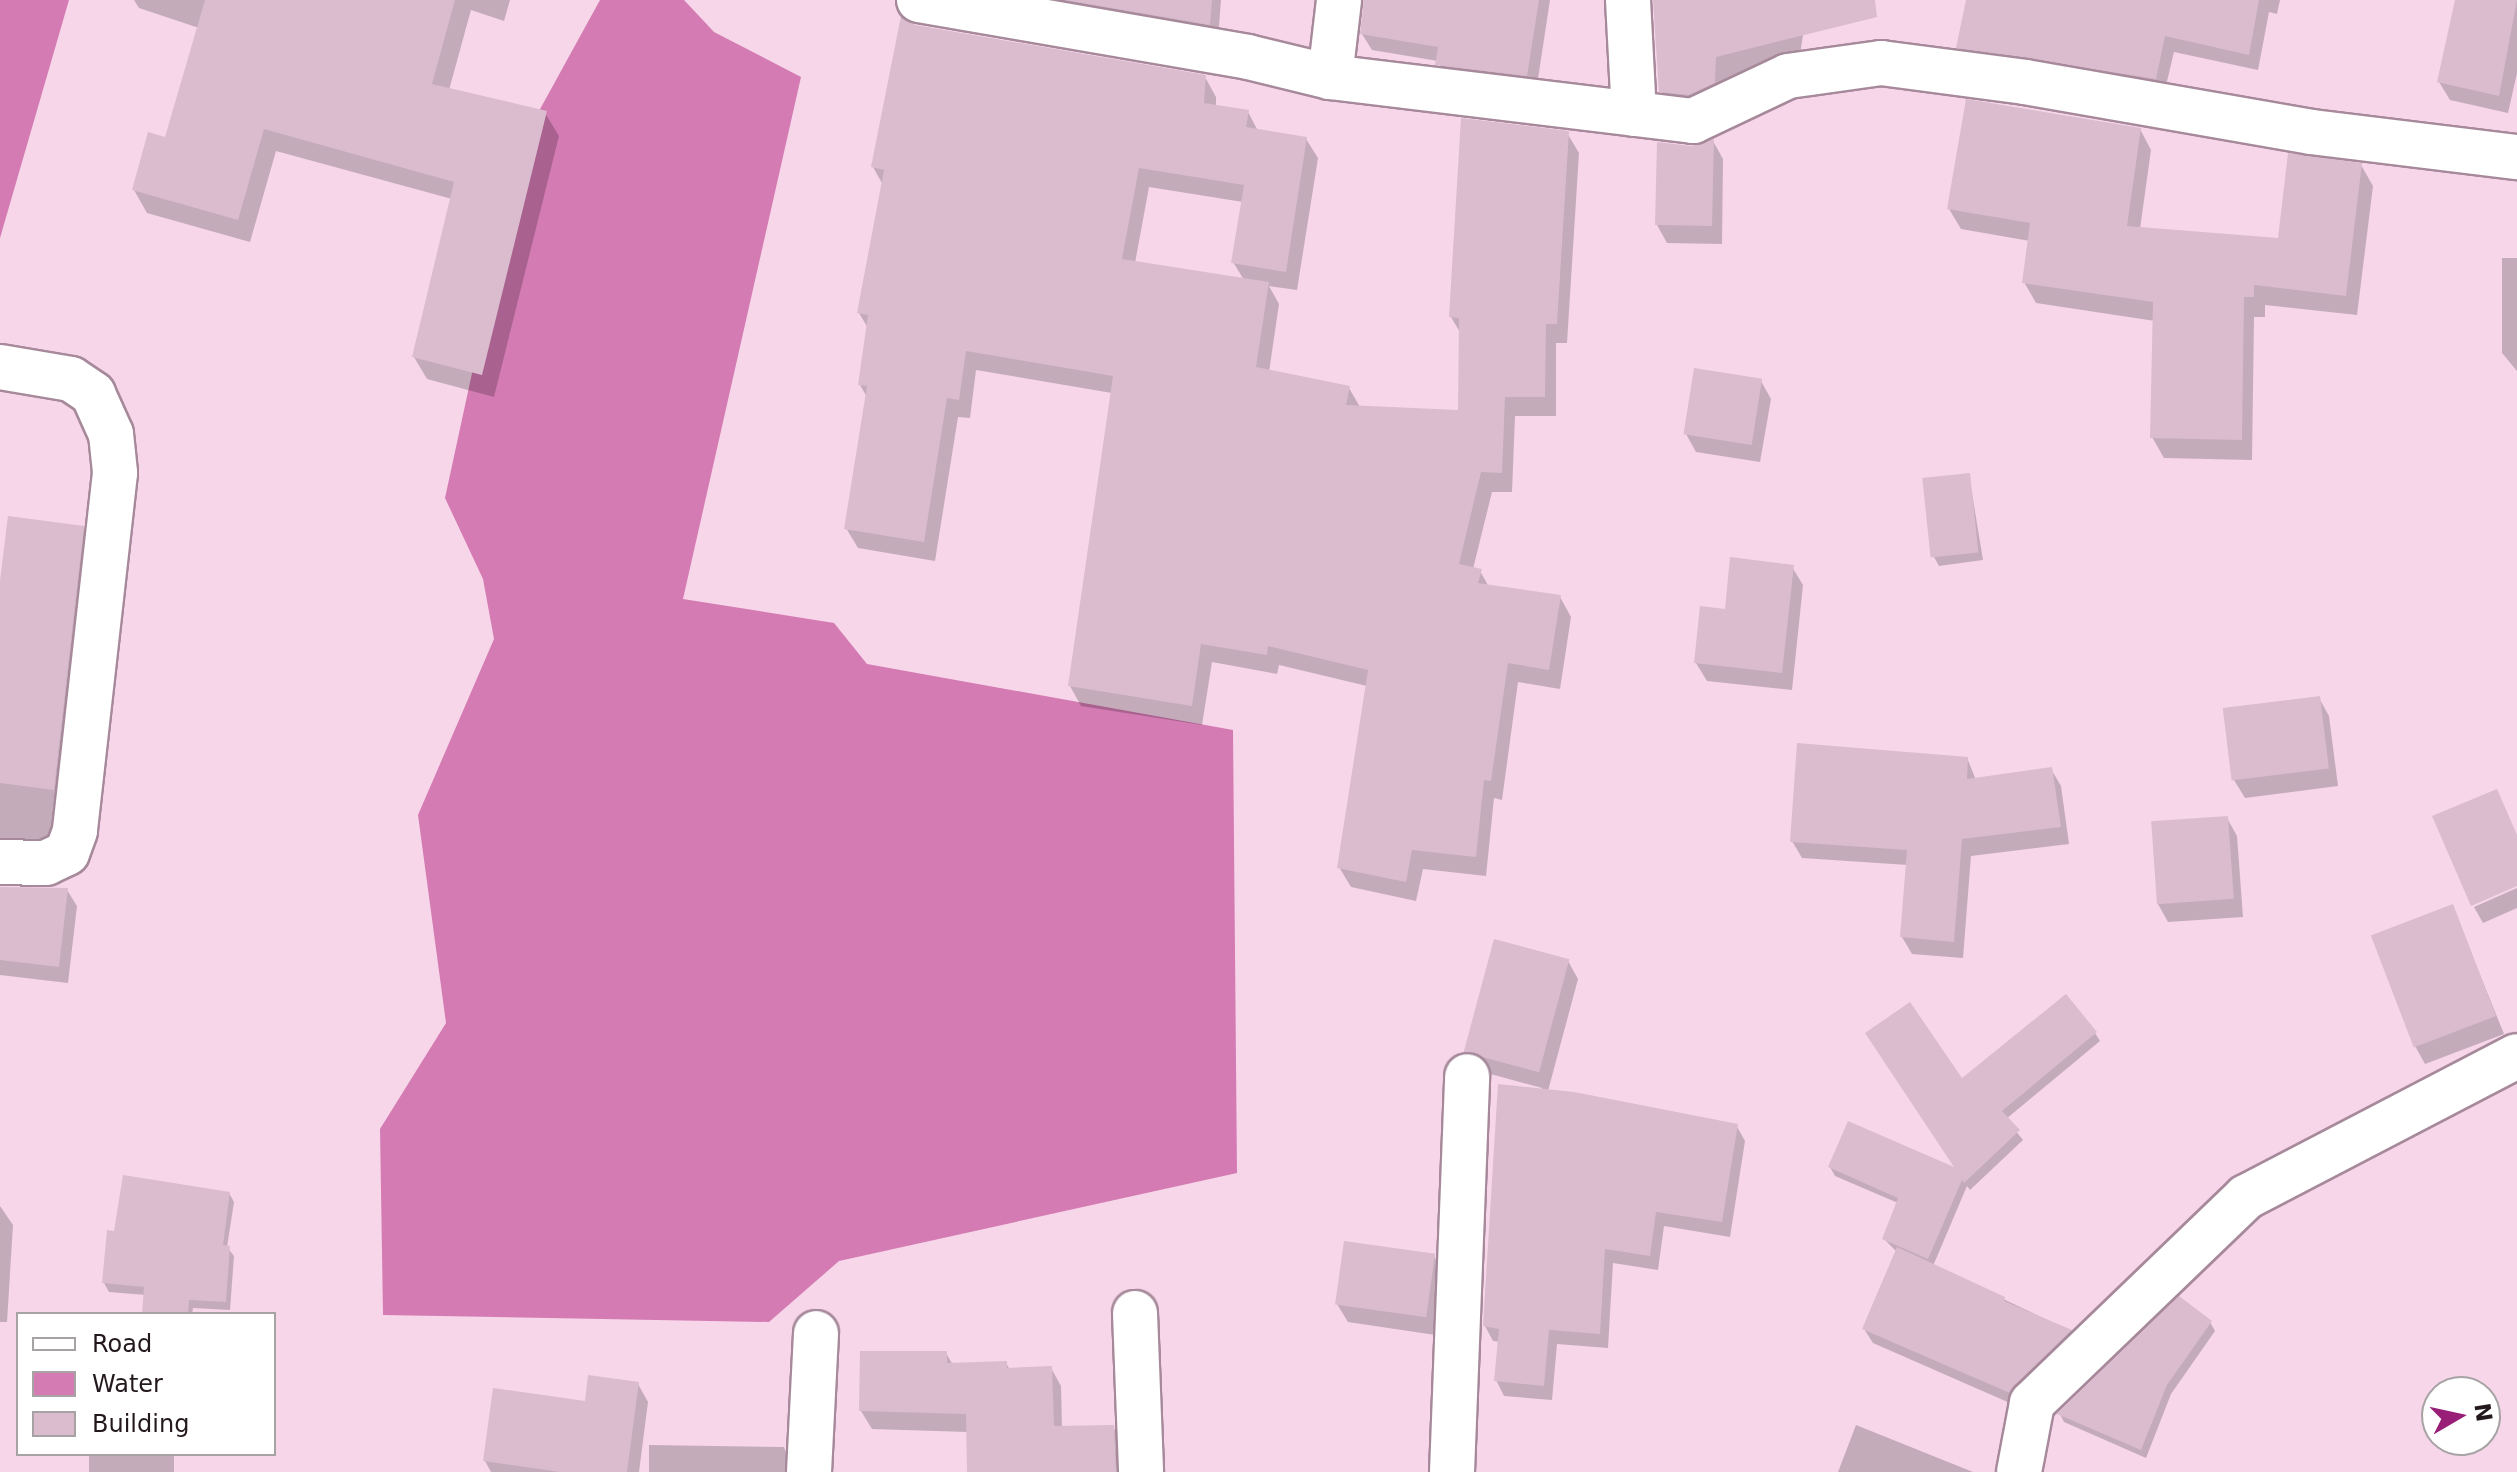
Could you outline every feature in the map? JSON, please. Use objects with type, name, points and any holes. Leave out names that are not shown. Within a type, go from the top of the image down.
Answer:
[{"type":"street","points":[[919,0],[1248,57],[1330,77],[1693,121],[1788,76],[1881,63],[2025,82],[2312,132],[2517,157]]},
{"type":"street","points":[[1330,77],[1339,0]]},
{"type":"street","points":[[1628,0],[1634,114]]},
{"type":"street","points":[[0,367],[71,379],[93,394],[111,434],[115,473],[75,831],[67,853],[46,863],[0,862]]},
{"type":"street","points":[[2019,1472],[2032,1403],[2246,1197],[2517,1056]]},
{"type":"street","points":[[1452,1472],[1467,1076]]},
{"type":"street","points":[[1135,1313],[1141,1472]]},
{"type":"street","points":[[809,1472],[816,1333]]},
{"type":"water","points":[[0,0],[69,0],[0,238]]},
{"type":"water","points":[[600,0],[684,0],[714,32],[801,77],[683,599],[834,623],[867,664],[1233,730],[1237,1173],[839,1261],[769,1322],[383,1315],[380,1129],[446,1023],[418,815],[494,639],[483,579],[445,498],[522,142]]},
{"type":"building","points":[[205,0],[455,0],[432,84],[547,111],[482,375],[412,357],[454,182],[264,129],[238,220],[132,190],[148,132],[165,137]]},
{"type":"building","points":[[1065,0],[1212,0],[1210,25]]},
{"type":"building","points":[[1364,0],[1539,0],[1527,76],[1435,65],[1438,47],[1360,34]]},
{"type":"building","points":[[1653,0],[1875,0],[1877,17],[1716,57],[1715,83],[1689,95],[1659,92]]},
{"type":"building","points":[[1966,0],[2259,0],[2249,55],[2165,36],[2156,79],[1956,48]]},
{"type":"building","points":[[2455,0],[2517,0],[2499,96],[2437,82]]},
{"type":"building","points":[[901,16],[915,25],[1206,75],[1204,103],[1249,110],[1246,127],[1307,137],[1286,272],[1231,263],[1244,185],[1139,168],[1122,259],[1269,282],[1256,367],[1350,386],[1346,405],[1458,410],[1459,318],[1449,317],[1461,118],[1569,131],[1557,324],[1546,324],[1545,397],[1505,397],[1502,473],[1481,472],[1459,564],[1482,569],[1478,583],[1561,595],[1549,670],[1508,663],[1491,781],[1484,780],[1476,857],[1412,850],[1406,882],[1337,868],[1368,670],[1268,646],[1267,655],[1201,644],[1192,706],[1068,686],[1113,376],[966,351],[959,400],[947,398],[924,542],[844,529],[867,386],[858,385],[868,315],[857,313],[884,170],[871,167]]},
{"type":"building","points":[[1966,99],[2141,128],[2127,226],[2278,238],[2288,153],[2362,163],[2346,296],[2254,285],[2254,297],[2244,297],[2242,440],[2150,438],[2153,302],[2022,283],[2030,223],[1947,209]]},
{"type":"building","points":[[1714,139],[1712,226],[1655,225],[1657,142],[1691,146]]},
{"type":"building","points":[[1694,368],[1762,379],[1752,445],[1684,434]]},
{"type":"building","points":[[1970,473],[1978,553],[1931,558],[1922,478]]},
{"type":"building","points":[[8,516],[84,526],[54,790],[0,783],[0,581]]},
{"type":"building","points":[[1730,557],[1794,565],[1782,673],[1694,663],[1700,606],[1725,609]]},
{"type":"building","points":[[2320,696],[2329,768],[2232,780],[2223,708]]},
{"type":"building","points":[[1797,743],[1968,757],[1967,779],[2052,767],[2061,827],[1962,839],[1954,942],[1900,937],[1907,850],[1790,842]]},
{"type":"building","points":[[2497,789],[2517,835],[2517,886],[2471,906],[2432,816]]},
{"type":"building","points":[[2228,816],[2234,899],[2157,904],[2151,821]]},
{"type":"building","points":[[0,887],[68,888],[59,967],[0,960]]},
{"type":"building","points":[[2453,904],[2496,1016],[2414,1048],[2371,936]]},
{"type":"building","points":[[1494,939],[1569,959],[1539,1072],[1464,1052]]},
{"type":"building","points":[[2066,994],[2097,1032],[2002,1111],[2020,1130],[1964,1183],[1962,1180],[1928,1259],[1882,1239],[1898,1198],[1828,1167],[1848,1121],[1954,1167],[1865,1033],[1910,1002],[1962,1078]]},
{"type":"building","points":[[1498,1084],[1574,1092],[1738,1124],[1722,1222],[1656,1212],[1650,1256],[1605,1249],[1600,1334],[1549,1330],[1544,1386],[1494,1381],[1499,1329],[1483,1326]]},
{"type":"building","points":[[123,1175],[230,1192],[223,1245],[230,1246],[226,1302],[189,1300],[188,1312],[142,1312],[144,1287],[102,1283],[107,1230],[114,1231]]},
{"type":"building","points":[[1344,1241],[1435,1254],[1426,1317],[1335,1304]]},
{"type":"building","points":[[1897,1247],[2005,1297],[2004,1301],[2072,1330],[2010,1393],[1862,1329]]},
{"type":"building","points":[[2179,1296],[2212,1321],[2167,1385],[2141,1450],[2057,1414]]},
{"type":"building","points":[[860,1351],[947,1351],[947,1363],[1007,1361],[1007,1368],[1052,1366],[1054,1426],[1114,1425],[1116,1472],[967,1472],[966,1414],[859,1411]]},
{"type":"building","points":[[588,1375],[639,1382],[627,1472],[560,1472],[483,1461],[493,1388],[585,1401]]}]
